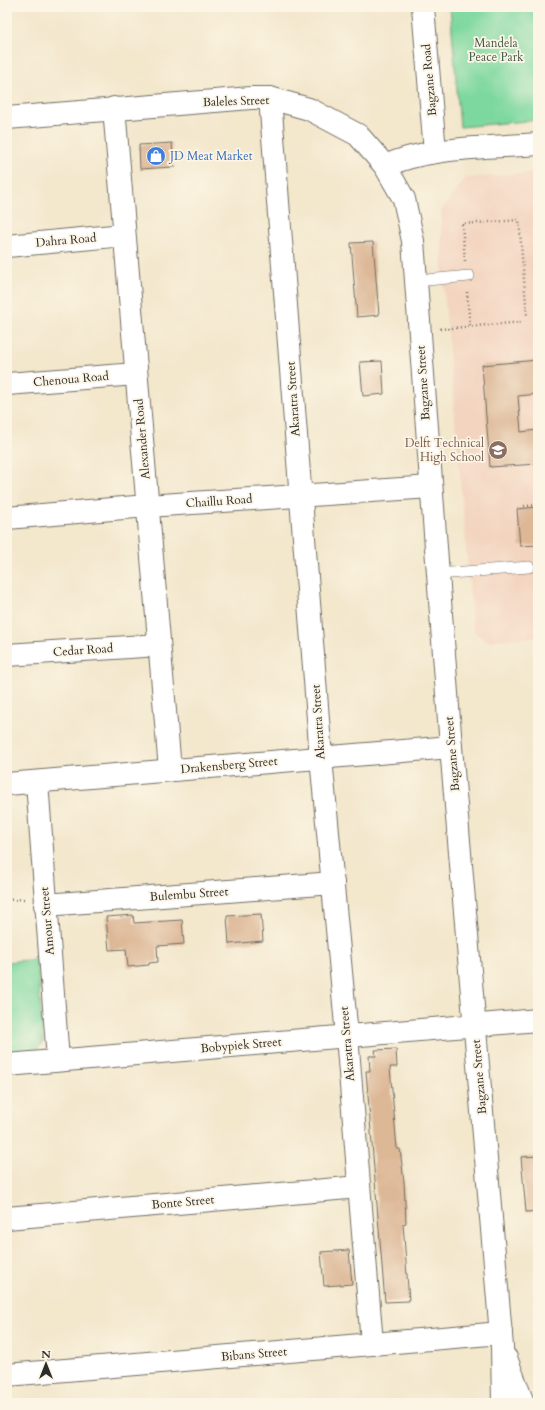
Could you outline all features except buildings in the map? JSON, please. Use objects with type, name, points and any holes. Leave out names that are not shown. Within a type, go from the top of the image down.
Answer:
[{"type":"street","name":"Bagzane Road","points":[[423,7],[435,152]]},
{"type":"street","name":"Baleles Street","points":[[7,118],[114,108],[251,98],[270,98],[309,109],[358,135],[385,166]]},
{"type":"street","name":"Akaratra Street","points":[[270,98],[321,758],[347,1036],[372,1344]]},
{"type":"street","name":"Alexander Road","points":[[114,108],[170,770]]},
{"type":"street","points":[[385,166],[404,158],[435,152],[538,144]]},
{"type":"street","name":"Bagzane Street","points":[[385,166],[404,199],[413,241],[451,747],[501,1340],[503,1403]]},
{"type":"street","name":"Dahra Road","points":[[7,246],[124,235]]},
{"type":"street","name":"Chenoua Road","points":[[7,384],[136,374]]},
{"type":"street","name":"Chaillu Road","points":[[7,518],[147,506],[431,487]]},
{"type":"street","name":"Cedar Road","points":[[7,655],[159,645]]},
{"type":"street","name":"Drakensberg Street","points":[[7,784],[451,747]]},
{"type":"street","name":"Amour Street","points":[[36,782],[58,1060]]},
{"type":"street","name":"Bulembu Street","points":[[45,905],[333,883]]},
{"type":"street","name":"Bobypiek Street","points":[[7,1065],[538,1020]]},
{"type":"street","name":"Bonte Street","points":[[7,1218],[359,1187]]},
{"type":"street","name":"Bagzane Street","points":[[501,1340],[523,1403]]},
{"type":"street","name":"Bibans Street","points":[[7,1375],[372,1344],[501,1340]]},
{"type":"lane","points":[[416,281],[467,277]]},
{"type":"lane","points":[[438,574],[529,567]]},
{"type":"path","points":[[470,327],[462,224],[519,220],[527,316]]},
{"type":"path","points":[[419,331],[523,322]]},
{"type":"path","points":[[524,506],[538,505]]},
{"type":"shaded area","name":"Delft Technical High School","points":[[538,172],[538,637],[486,641],[473,631],[443,278],[441,211],[465,178]]},
{"type":"green space","name":"Mandela Peace Park","points":[[450,7],[538,7],[538,120],[460,127]]},
{"type":"green space","points":[[37,959],[43,1042],[36,1051],[7,1053],[7,962]]},
{"type":"place","name":"JD Meat Market","points":[[156,156]]},
{"type":"place","name":"Delft Technical High School","points":[[498,450]]}]
